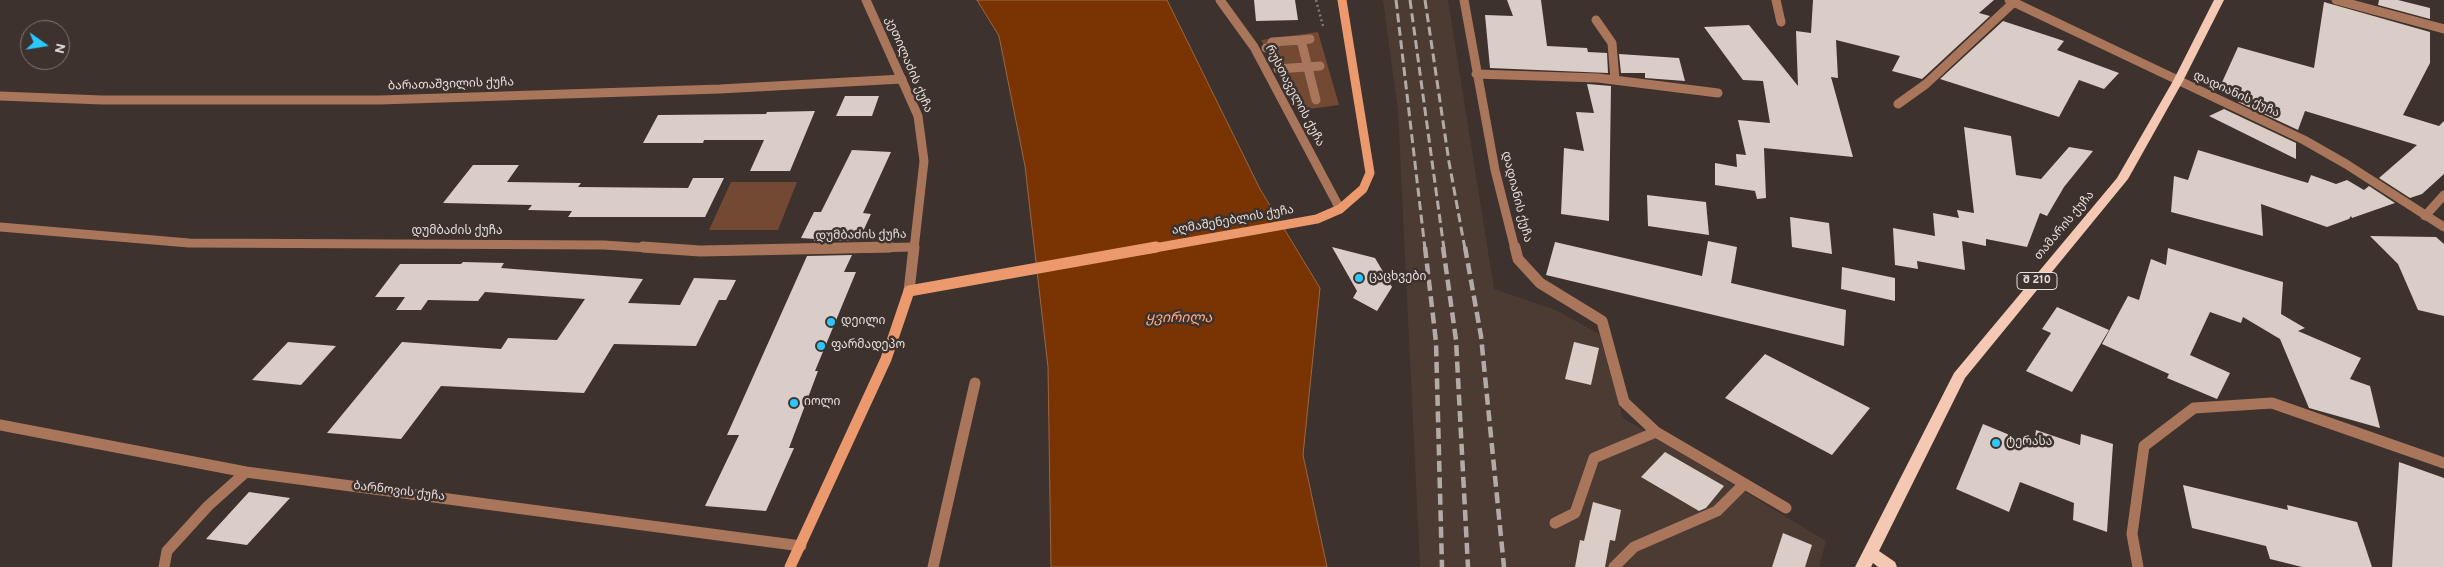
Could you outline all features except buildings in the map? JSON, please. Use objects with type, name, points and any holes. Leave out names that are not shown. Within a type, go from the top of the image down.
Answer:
[{"type":"main road","name":"აღმაშენებლის ქუჩა","points":[[909,291],[1317,219],[1340,209],[1363,189],[1370,173],[1342,0]]},
{"type":"main road","name":"თამარის ქუჩა","points":[[1866,560],[1959,376],[2122,178],[2178,81],[2219,0]]},
{"type":"main road","points":[[790,567],[886,358],[909,291]]},
{"type":"main road","points":[[1866,560],[1889,567]]},
{"type":"street","name":"კეთილაძის ქუჩა","points":[[866,0],[918,116],[924,161],[909,291]]},
{"type":"street","name":"რუსთაველის ქუჩა","points":[[1220,0],[1254,47],[1340,209]]},
{"type":"street","name":"დადიანის ქუჩა","points":[[1464,0],[1495,170],[1518,259],[1540,283],[1602,321],[1624,402],[1656,432],[1743,485],[1786,508]]},
{"type":"street","points":[[1776,0],[1781,22]]},
{"type":"street","points":[[2336,0],[2444,29]]},
{"type":"street","name":"დადიანის ქუჩა","points":[[2012,1],[2304,140],[2346,164],[2444,227]]},
{"type":"street","points":[[1898,104],[1926,84],[2012,1]]},
{"type":"street","points":[[1596,20],[1612,43],[1615,80]]},
{"type":"street","points":[[1266,48],[1275,47],[1272,42],[1310,38]]},
{"type":"street","points":[[1301,40],[1316,100]]},
{"type":"street","points":[[1278,69],[1320,66]]},
{"type":"street","points":[[1476,74],[1615,80],[1650,86],[1718,93]]},
{"type":"street","name":"ბარათაშვილის ქუჩა","points":[[0,96],[102,100],[380,100],[720,89],[902,79]]},
{"type":"street","points":[[2425,216],[2444,195]]},
{"type":"street","name":"დუმბაძის ქუჩა","points":[[0,228],[189,244],[604,245],[700,251],[914,247]]},
{"type":"street","points":[[933,567],[975,383]]},
{"type":"street","points":[[2138,567],[2132,534],[2144,446],[2194,408],[2272,403],[2444,462]]},
{"type":"street","name":"ბარნოვის ქუჩა","points":[[0,425],[246,472],[800,546]]},
{"type":"street","points":[[1555,523],[1575,513],[1594,458],[1656,432]]},
{"type":"street","points":[[164,567],[166,551],[208,506],[246,472]]},
{"type":"street","points":[[1614,567],[1634,547],[1717,511],[1743,485]]},
{"type":"shaded area","points":[[1383,0],[1448,0],[1494,289],[1556,310],[1599,334],[1623,418],[1826,541],[1819,567],[1420,567],[1398,111]]},
{"type":"shaded area","points":[[1318,32],[1339,105],[1302,110],[1261,40]]},
{"type":"shaded area","points":[[731,182],[797,182],[778,230],[709,230]]},
{"type":"water","name":"ყვირილა","points":[[977,0],[1167,0],[1260,189],[1320,288],[1303,455],[1327,567],[1051,567],[1048,367],[1025,166],[999,36]]},
{"type":"railway","points":[[1396,0],[1425,249]]},
{"type":"railway","points":[[1410,0],[1444,249]]},
{"type":"railway","points":[[1425,0],[1449,162],[1465,249]]},
{"type":"railway","points":[[1425,247],[1436,342],[1442,567]]},
{"type":"railway","points":[[1443,247],[1456,340],[1468,567]]},
{"type":"railway","points":[[1465,247],[1481,336],[1504,567]]},
{"type":"place","name":"ცაცხვები","points":[[1359,278]]},
{"type":"place","name":"დეილი","points":[[831,322]]},
{"type":"place","name":"ფარმადეპო","points":[[821,346]]},
{"type":"place","name":"იოლი","points":[[794,403]]},
{"type":"place","name":"ტერასა","points":[[1996,443]]}]
